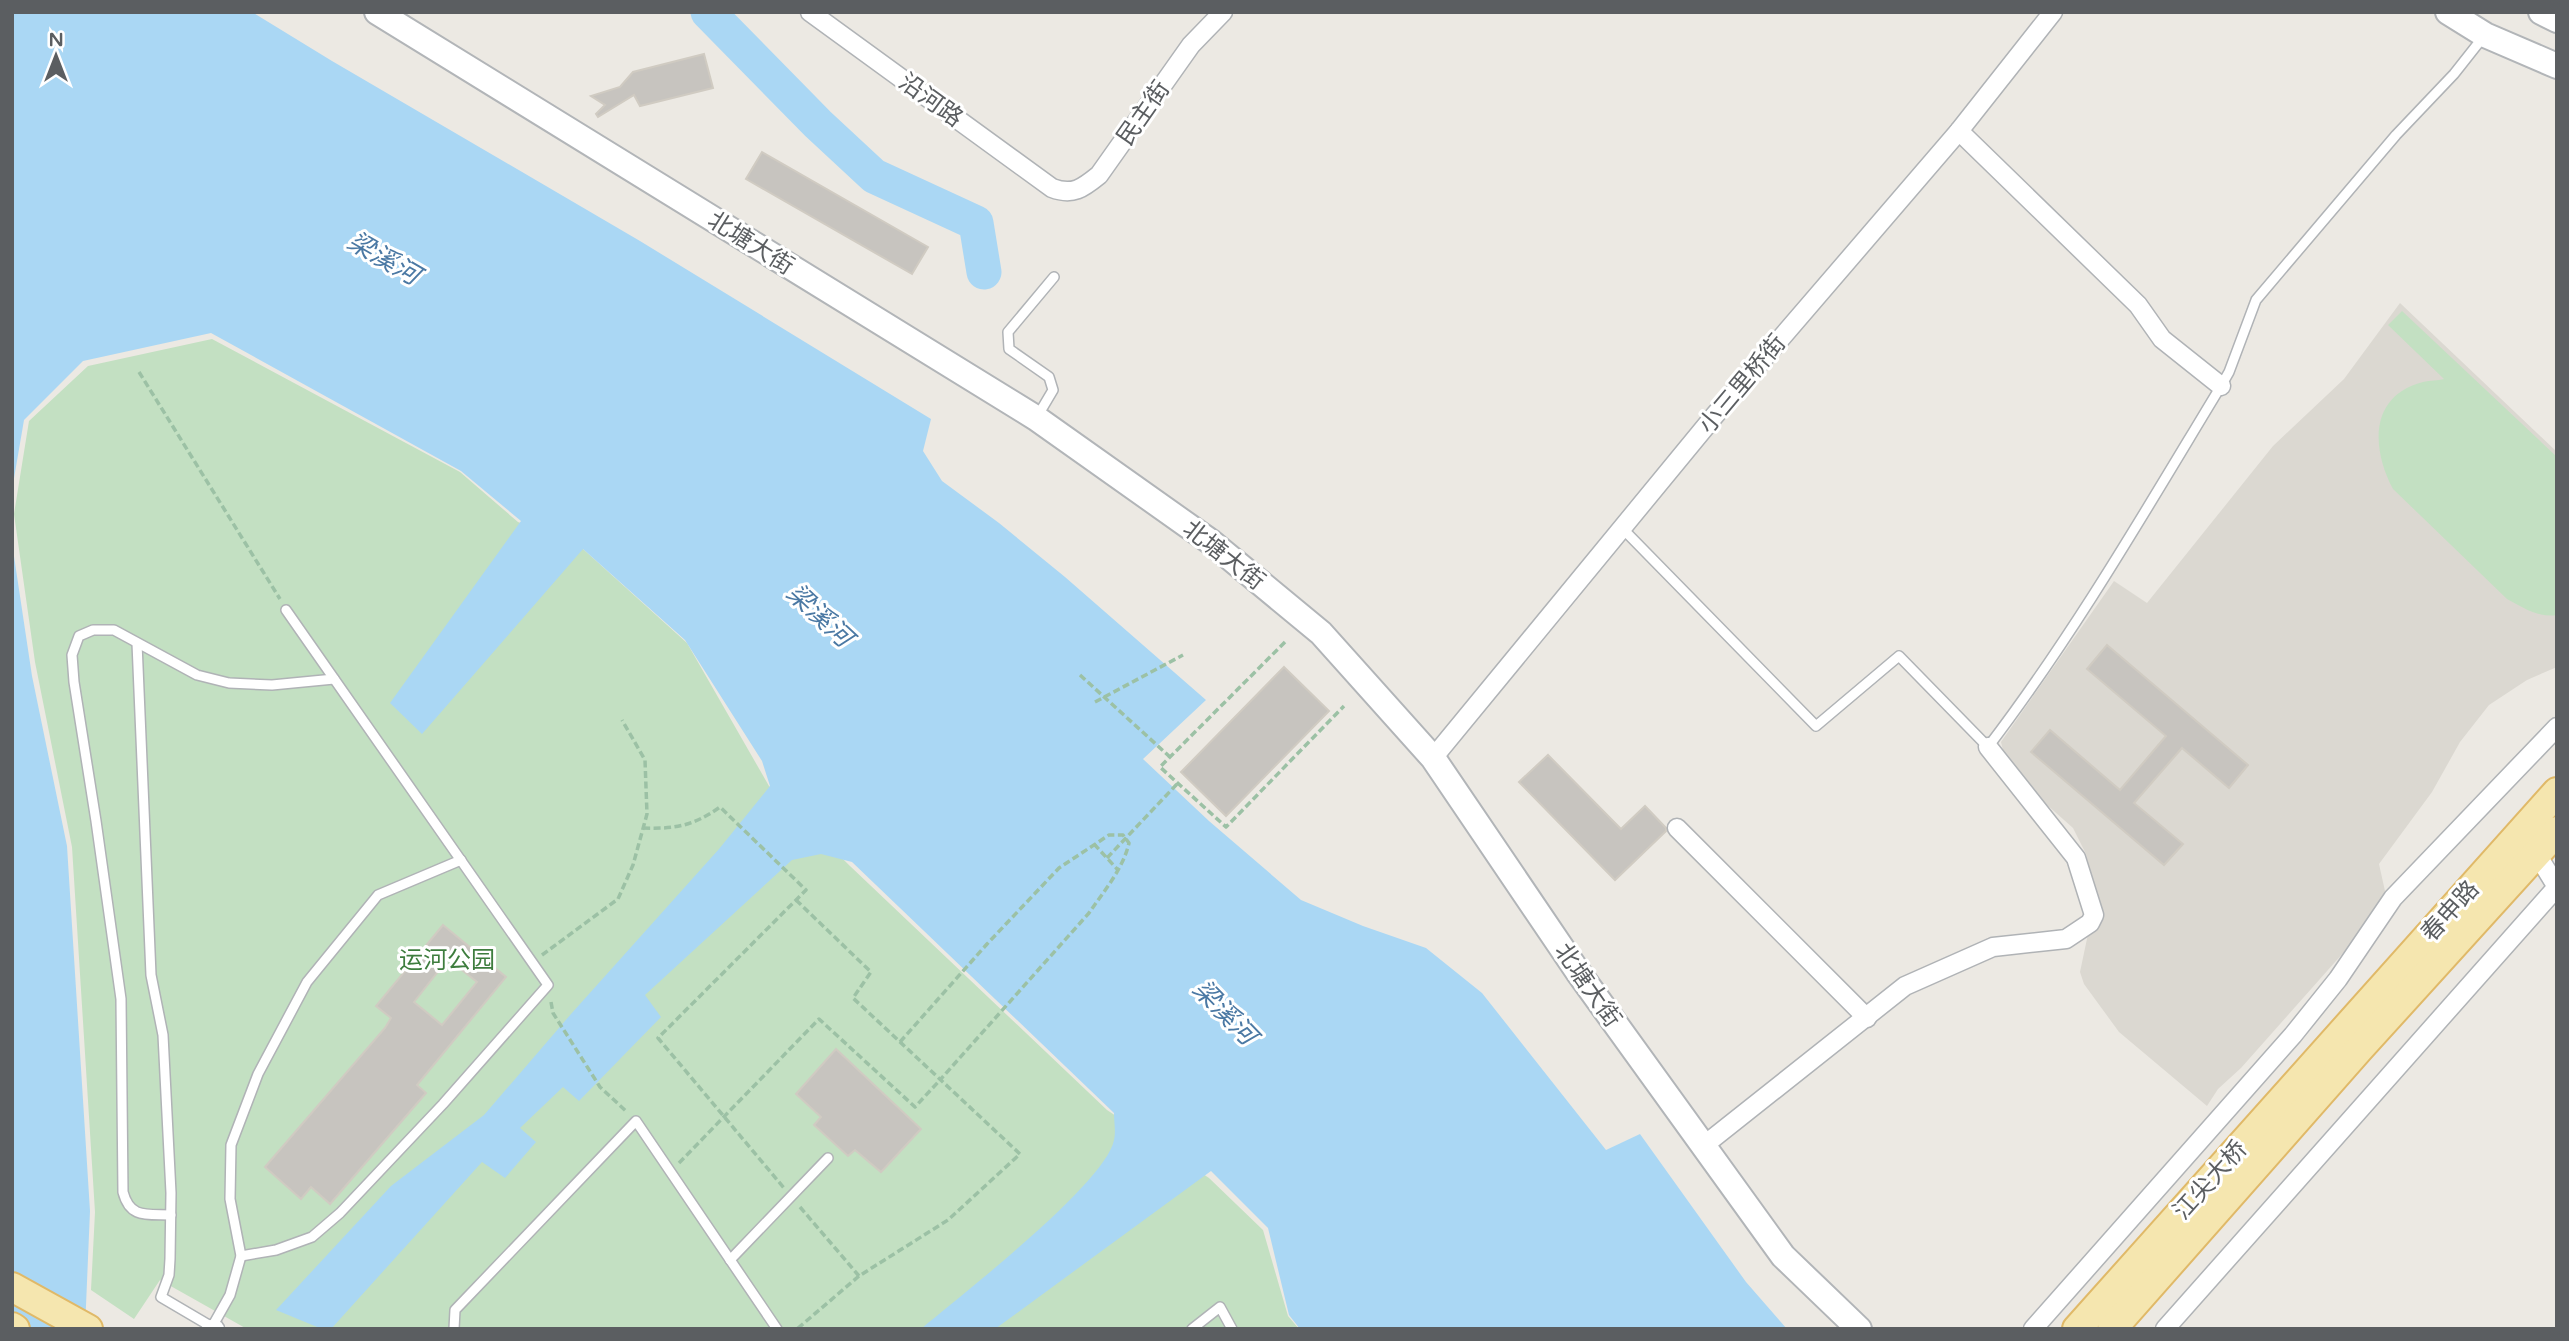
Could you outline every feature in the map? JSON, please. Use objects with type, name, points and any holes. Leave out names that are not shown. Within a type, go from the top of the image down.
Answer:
[{"type":"main road","name":"北塘大街","points":[[377,12],[1036,418],[1211,542],[1321,633],[1433,758],[1578,972],[1783,1256],[1859,1329]]},
{"type":"main road","points":[[2448,12],[2486,35],[2557,66]]},
{"type":"main road","points":[[2541,12],[2557,20]]},
{"type":"main road","name":"春申路","points":[[2351,1040],[2528,844],[2557,792]]},
{"type":"main road","name":"春申路","points":[[2528,844],[2557,831]]},
{"type":"main road","name":"江尖大桥","points":[[2077,1329],[2351,1040]]},
{"type":"main road","name":"江尖大桥","points":[[2112,1329],[2351,1040]]},
{"type":"main road","points":[[12,1287],[88,1329]]},
{"type":"street","name":"沿河路","points":[[810,12],[1052,188]]},
{"type":"street","name":"民主街","points":[[1052,188],[1065,193],[1082,190],[1099,175],[1191,45],[1223,12]]},
{"type":"street","name":"小三里桥街","points":[[1433,758],[1715,415],[1959,131],[2053,12]]},
{"type":"street","points":[[1959,131],[2138,305],[2162,339],[2221,386]]},
{"type":"street","points":[[2033,1329],[2293,1035],[2338,979],[2393,898],[2557,727]]},
{"type":"street","points":[[1702,1147],[1905,986],[1993,947],[2066,939],[2090,923],[2094,915],[2076,858],[1988,747]]},
{"type":"street","points":[[1677,828],[1867,1018]]},
{"type":"street","points":[[2165,1329],[2557,887],[2528,844]]},
{"type":"lane","points":[[1622,528],[1816,726],[1899,656],[1988,747],[2021,704],[2100,587],[2221,386],[2229,372],[2256,300],[2396,135],[2454,74],[2486,35]]},
{"type":"lane","points":[[1036,418],[1053,390],[1049,377],[1009,349],[1008,332],[1054,276]]},
{"type":"lane","points":[[241,1256],[276,1250],[312,1237],[340,1213],[443,1104],[548,985],[286,610]]},
{"type":"lane","points":[[171,1215],[135,1213],[127,1205],[123,1192],[121,999],[72,655],[79,636],[93,630],[114,630],[197,675],[229,683],[272,685],[334,679]]},
{"type":"lane","points":[[137,643],[151,975],[163,1035],[171,1215],[169,1275],[161,1297],[213,1328],[230,1295],[241,1256],[230,1199],[231,1145],[258,1074],[307,982],[378,895],[461,860]]},
{"type":"lane","points":[[454,1329],[455,1310],[636,1121],[777,1329]]},
{"type":"lane","points":[[730,1259],[828,1158]]},
{"type":"lane","points":[[1192,1329],[1220,1307],[1232,1329]]},
{"type":"path","points":[[139,372],[286,610]]},
{"type":"path","points":[[1285,642],[1160,767],[1226,827],[1344,706]]},
{"type":"path","points":[[1095,702],[1183,655]]},
{"type":"path","points":[[1080,675],[1170,757]]},
{"type":"path","points":[[532,962],[618,899],[633,865],[647,814],[645,760],[622,720]]},
{"type":"path","points":[[1107,858],[1178,783]]},
{"type":"path","points":[[643,828],[667,829],[699,821],[720,807],[806,890],[658,1038],[859,1276]]},
{"type":"path","points":[[671,1172],[819,1019],[915,1107],[1089,913],[1118,870],[1129,843],[1123,835],[1109,835],[1059,868],[900,1042]]},
{"type":"path","points":[[1094,844],[1118,870]]},
{"type":"path","points":[[796,900],[871,972],[853,998],[1020,1154],[948,1220],[859,1276],[797,1329]]},
{"type":"path","points":[[552,1013],[600,1087],[636,1121]]},
{"type":"shaded area","points":[[2400,303],[2557,452],[2557,667],[2527,680],[2489,705],[2460,742],[2432,792],[2379,864],[2385,891],[2383,908],[2241,1068],[2218,1089],[2207,1106],[2119,1032],[2084,984],[2080,972],[2088,934],[2092,883],[2086,854],[2073,828],[2008,770],[2001,742],[2114,581],[2147,603],[2273,446],[2344,379]]},
{"type":"green space","points":[[2402,311],[2557,457],[2557,615],[2537,613],[2507,599],[2393,489],[2381,458],[2379,442],[2384,412],[2392,399],[2405,389],[2423,382],[2444,379],[2388,325]]},
{"type":"green space","name":"运河公园","points":[[212,339],[460,472],[518,522],[583,549],[687,643],[769,786],[1107,1110],[1209,1178],[1263,1230],[1288,1316],[1299,1329],[247,1329],[160,1280],[134,1319],[91,1290],[95,1212],[72,847],[35,662],[14,514],[29,421],[88,366]]},
{"type":"water","name":"梁溪河","points":[[12,12],[252,12],[640,241],[931,419],[923,451],[942,481],[1065,577],[1206,700],[1143,759],[1209,821],[1301,900],[1426,948],[1482,993],[1606,1150],[1640,1134],[1746,1282],[1787,1329],[1300,1329],[1289,1315],[1268,1228],[1211,1171],[995,1329],[921,1329],[1029,1238],[1086,1183],[1105,1159],[1114,1140],[1114,1113],[852,862],[821,854],[792,860],[645,995],[661,1017],[579,1101],[563,1087],[520,1128],[536,1142],[505,1178],[482,1162],[331,1329],[322,1329],[276,1310],[391,1186],[484,1115],[719,849],[770,786],[762,761],[685,640],[583,549],[422,734],[390,703],[521,521],[461,471],[211,333],[83,361],[24,420],[12,490]]},
{"type":"water","points":[[12,543],[32,676],[67,846],[90,1211],[85,1329],[12,1329]]},
{"type":"building","points":[[704,54],[713,88],[640,106],[634,95],[598,117],[596,114],[605,105],[591,96],[620,87],[633,72]]},
{"type":"building","points":[[762,152],[928,247],[912,274],[746,179]]},
{"type":"building","points":[[2107,645],[2248,765],[2229,788],[2182,748],[2134,803],[2183,844],[2164,865],[2031,752],[2050,730],[2120,790],[2166,736],[2087,669]]},
{"type":"building","points":[[1284,667],[1329,711],[1226,816],[1181,772]]},
{"type":"building","points":[[1548,755],[1621,829],[1645,806],[1666,828],[1666,831],[1615,880],[1519,782]]},
{"type":"building","points":[[443,925],[506,977],[417,1085],[426,1093],[330,1204],[311,1187],[301,1199],[265,1167],[385,1028],[391,1018],[376,1006]],"holes":[[[448,959],[477,982],[442,1025],[414,1002]]]},
{"type":"building","points":[[836,1049],[921,1129],[881,1172],[855,1150],[848,1156],[814,1125],[821,1117],[796,1094]]},
{"type":"waterway","points":[[708,12],[818,124],[874,176],[976,223],[984,272]]}]
